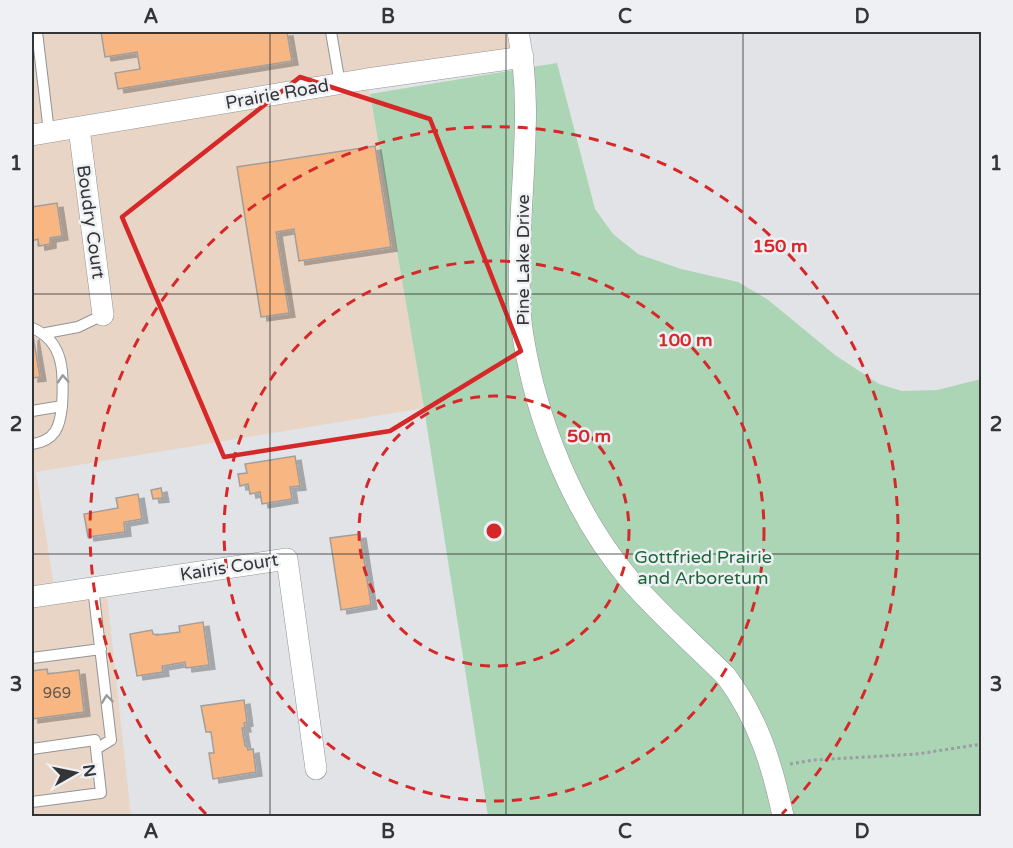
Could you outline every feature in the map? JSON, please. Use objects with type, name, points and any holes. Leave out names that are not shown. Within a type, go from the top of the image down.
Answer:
[{"type":"street","name":"Pine Lake Drive","points":[[518,32],[524,57],[526,131],[520,242],[520,299],[529,367],[551,438],[570,485],[602,542],[628,578],[658,611],[726,676],[753,717],[773,768],[783,816]]},
{"type":"street","name":"Prairie Road","points":[[40,133],[340,84],[524,57]]},
{"type":"street","name":"Boudry Court","points":[[78,128],[103,315]]},
{"type":"street","name":"Kairis Court","points":[[32,597],[287,559],[316,769]]},
{"type":"lane","points":[[38,32],[40,133]]},
{"type":"lane","points":[[331,32],[340,84]]},
{"type":"lane","points":[[32,328],[46,333],[78,327],[103,315]]},
{"type":"lane","points":[[32,444],[54,436],[60,425],[63,371],[57,351],[46,333]]},
{"type":"lane","points":[[32,411],[62,406]]},
{"type":"lane","points":[[93,588],[111,740],[96,749]]},
{"type":"lane","points":[[32,658],[101,649]]},
{"type":"lane","points":[[32,749],[95,740],[101,793],[32,802]]},
{"type":"path","points":[[773,768],[814,760],[908,755],[981,744]]},
{"type":"highlighted area","points":[[300,77],[430,119],[521,351],[390,431],[224,457],[122,217]]},
{"type":"shaded area","points":[[32,32],[518,32],[523,57],[367,79],[424,408],[36,472],[55,593],[106,586],[131,816],[32,816]]},
{"type":"green space","name":"Gottfried Prairie and Arboretum","points":[[557,63],[595,209],[613,234],[638,254],[681,269],[738,282],[767,299],[835,355],[879,384],[902,391],[937,390],[981,379],[981,816],[488,816],[424,408],[370,94]]},
{"type":"building","points":[[101,32],[287,32],[292,61],[118,89],[115,73],[140,69],[137,52],[105,57]]},
{"type":"building","points":[[375,146],[391,247],[299,261],[294,229],[276,232],[289,313],[261,317],[237,167]]},
{"type":"building","points":[[57,203],[62,236],[50,238],[50,244],[39,246],[38,239],[32,241],[32,207]]},
{"type":"building","points":[[32,337],[40,377],[32,378]]},
{"type":"building","points":[[295,456],[300,486],[290,487],[292,499],[262,504],[260,492],[250,494],[248,484],[240,486],[238,474],[247,473],[245,464]]},
{"type":"building","points":[[161,488],[163,498],[153,499],[151,490]]},
{"type":"building","points":[[138,494],[142,519],[124,522],[125,532],[88,537],[84,514],[118,508],[116,498]]},
{"type":"building","points":[[360,534],[371,605],[341,610],[330,538]]},
{"type":"building","points":[[203,622],[209,665],[186,668],[185,662],[162,666],[163,672],[137,676],[130,634],[152,630],[153,634],[157,635],[180,632],[179,626]]},
{"type":"building","points":[[47,669],[48,674],[79,670],[84,712],[32,719],[32,671]]},
{"type":"building","points":[[244,700],[247,722],[244,723],[245,728],[242,728],[245,746],[248,750],[253,749],[256,772],[213,779],[209,753],[214,753],[211,732],[206,732],[201,706]]}]
